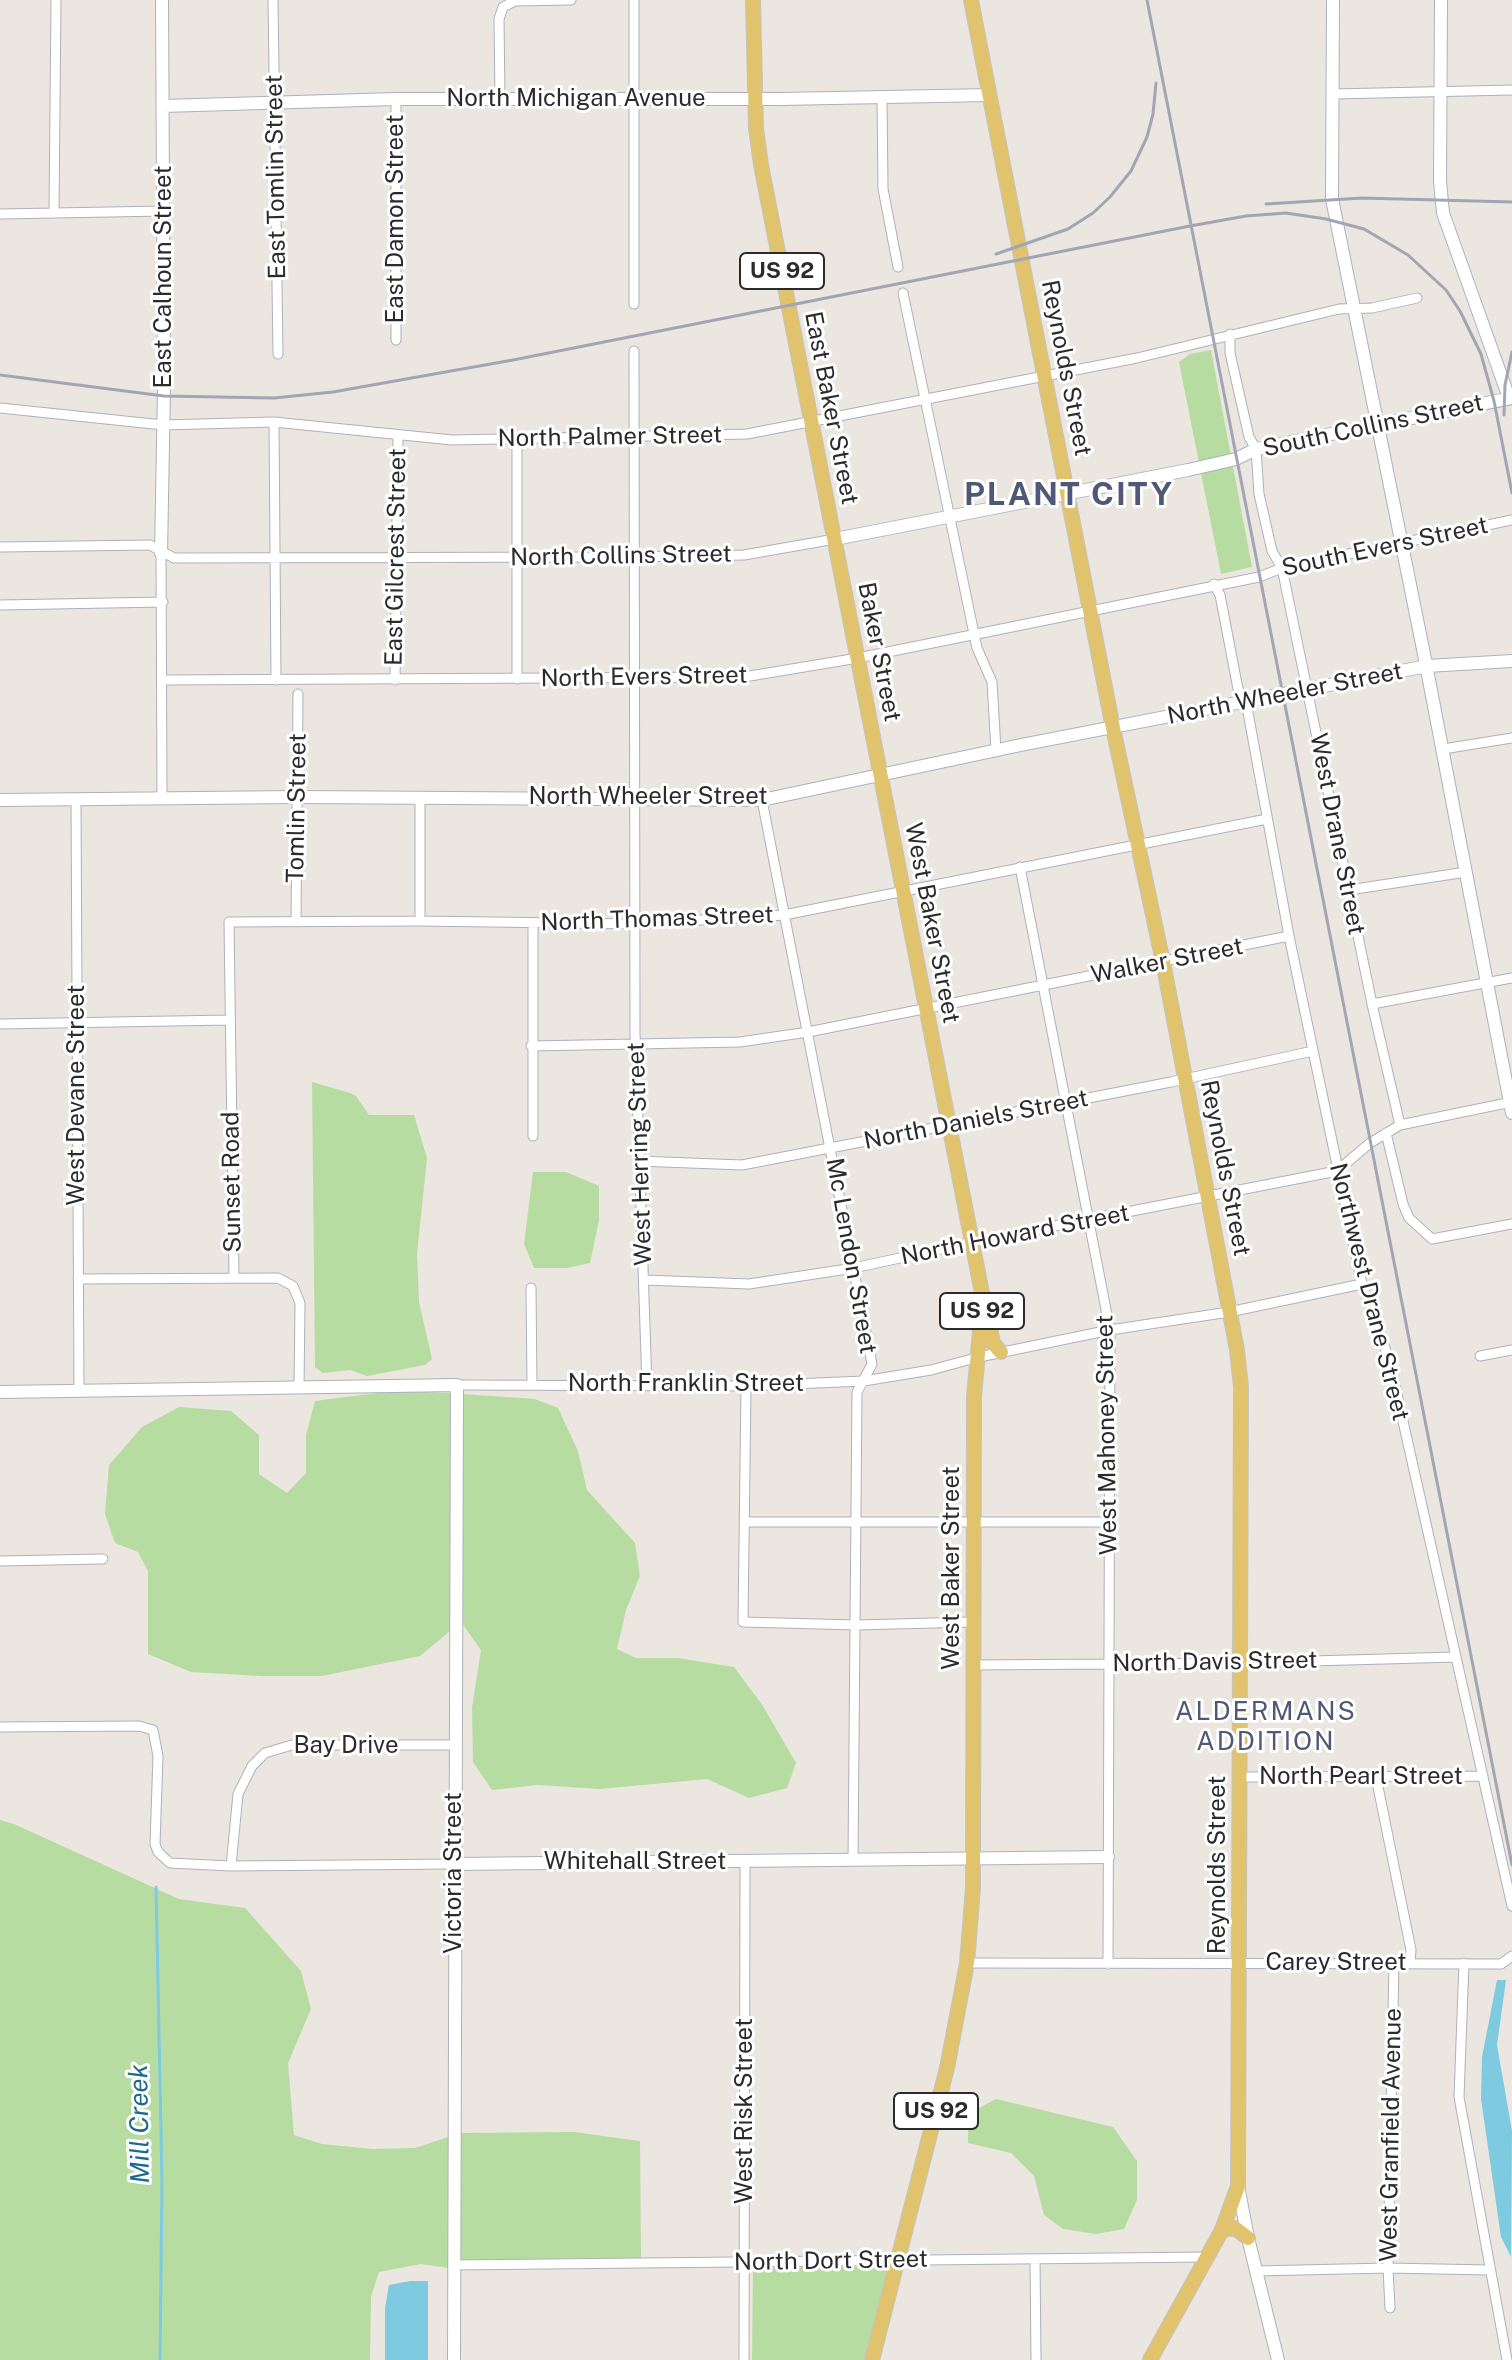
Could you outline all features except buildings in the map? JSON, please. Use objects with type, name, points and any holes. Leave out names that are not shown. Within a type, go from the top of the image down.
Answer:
[{"type":"main road","name":"East Baker Street","points":[[753,0],[755,98],[761,165],[835,539]]},
{"type":"main road","name":"Reynolds Street","points":[[971,0],[1113,728],[1140,845],[1209,1197],[1241,1387],[1238,2186]]},
{"type":"main road","name":"Baker Street","points":[[835,539],[880,774]]},
{"type":"main road","name":"West Baker Street","points":[[872,2360],[947,2069],[967,1963],[973,1858],[974,1397],[983,1298],[880,774]]},
{"type":"main road","name":"US 92","points":[[983,1298],[993,1343],[1001,1352]]},
{"type":"main road","points":[[1150,2360],[1222,2230],[1238,2186]]},
{"type":"main road","points":[[1222,2230],[1235,2228],[1248,2238]]},
{"type":"street","points":[[54,213],[56,0]]},
{"type":"street","name":"East Calhoun Street","points":[[161,553],[162,0]]},
{"type":"street","name":"East Tomlin Street","points":[[273,0],[278,354]]},
{"type":"street","points":[[500,99],[499,19],[503,7],[515,1],[571,0]]},
{"type":"street","points":[[634,0],[634,304]]},
{"type":"street","points":[[1333,0],[1332,199],[1427,666],[1511,1105],[1400,1125],[1337,1171]]},
{"type":"street","points":[[1441,0],[1443,213],[1510,398]]},
{"type":"street","points":[[1333,94],[1512,90]]},
{"type":"street","name":"North Michigan Avenue","points":[[163,106],[396,99],[990,95]]},
{"type":"street","points":[[882,97],[883,189],[898,267]]},
{"type":"street","name":"East Damon Street","points":[[396,99],[396,340]]},
{"type":"street","points":[[0,214],[164,211]]},
{"type":"street","points":[[903,293],[928,401],[974,634],[981,662],[992,682],[996,750]]},
{"type":"street","name":"North Palmer Street","points":[[0,408],[163,425],[274,422],[452,440],[747,434],[1166,352],[1339,309],[1355,310],[1417,298]]},
{"type":"street","name":"West Drane Street","points":[[1230,334],[1230,353],[1249,437],[1256,449],[1259,494],[1272,551],[1282,568],[1400,1125]]},
{"type":"street","name":"West Herring Street","points":[[634,351],[635,1043],[647,1385]]},
{"type":"street","name":"South Collins Street","points":[[1236,459],[1256,449],[1510,398]]},
{"type":"street","points":[[274,422],[276,680]]},
{"type":"street","name":"East Gilcrest Street","points":[[395,680],[394,558],[398,435]]},
{"type":"street","points":[[517,440],[517,679]]},
{"type":"street","name":"North Collins Street","points":[[0,547],[150,545],[174,558],[744,555],[1236,459]]},
{"type":"street","name":"South Evers Street","points":[[1259,577],[1282,568],[1512,520]]},
{"type":"street","points":[[161,553],[162,798]]},
{"type":"street","name":"North Evers Street","points":[[162,680],[744,677],[858,658],[1259,577]]},
{"type":"street","name":"Northwest Drane Street","points":[[1214,584],[1220,595],[1238,689],[1246,702],[1289,936],[1362,1284],[1389,1359],[1512,1906]]},
{"type":"street","points":[[0,605],[163,602]]},
{"type":"street","name":"North Wheeler Street","points":[[0,800],[297,797],[762,800],[996,750],[1427,666],[1512,661]]},
{"type":"street","name":"Tomlin Street","points":[[296,922],[298,694]]},
{"type":"street","points":[[1443,749],[1512,738]]},
{"type":"street","points":[[420,798],[420,921]]},
{"type":"street","name":"West Devane Street","points":[[76,799],[79,1391]]},
{"type":"street","name":"Mc Lendon Street","points":[[762,800],[872,1364],[857,1392],[853,1860]]},
{"type":"street","name":"North Thomas Street","points":[[229,922],[634,924],[784,915],[1267,819]]},
{"type":"street","name":"West Mahoney Street","points":[[1020,867],[1110,1330],[1108,1964]]},
{"type":"street","points":[[1349,890],[1466,872]]},
{"type":"street","name":"Sunset Road","points":[[229,922],[234,1278],[278,1278],[293,1286],[300,1303],[299,1387]]},
{"type":"street","points":[[533,923],[533,1136]]},
{"type":"street","name":"Walker Street","points":[[531,1046],[740,1042],[808,1032],[1289,936]]},
{"type":"street","points":[[1372,1004],[1512,978]]},
{"type":"street","points":[[0,1024],[229,1020]]},
{"type":"street","name":"North Daniels Street","points":[[638,1161],[742,1165],[1066,1103],[1313,1051]]},
{"type":"street","points":[[1386,1133],[1409,1218],[1432,1239],[1512,1224]]},
{"type":"street","name":"North Howard Street","points":[[645,1280],[749,1284],[854,1268],[1337,1171]]},
{"type":"street","points":[[78,1279],[234,1278]]},
{"type":"street","name":"North Franklin Street","points":[[0,1392],[532,1384],[746,1386],[864,1381],[931,1370],[1110,1330],[1229,1312],[1362,1284]]},
{"type":"street","points":[[531,1288],[532,1384]]},
{"type":"street","points":[[1480,1356],[1512,1350]]},
{"type":"street","name":"Victoria Street","points":[[454,2360],[457,1385]]},
{"type":"street","points":[[746,1386],[743,1622],[856,1625],[973,1622]]},
{"type":"street","points":[[746,1522],[1109,1522]]},
{"type":"street","points":[[0,1561],[103,1559]]},
{"type":"street","name":"North Davis Street","points":[[973,1665],[1240,1663],[1456,1657]]},
{"type":"street","name":"Whitehall Street","points":[[0,1727],[139,1726],[153,1730],[158,1756],[154,1835],[158,1852],[179,1865],[1108,1857]]},
{"type":"street","name":"Bay Drive","points":[[231,1866],[238,1794],[252,1766],[265,1753],[292,1745],[455,1745]]},
{"type":"street","name":"North Pearl Street","points":[[1240,1777],[1483,1776]]},
{"type":"street","points":[[1376,1777],[1411,1950],[1410,1962]]},
{"type":"street","name":"West Risk Street","points":[[744,2360],[745,1862]]},
{"type":"street","name":"Carey Street","points":[[967,1963],[1501,1964],[1512,1956]]},
{"type":"street","name":"West Granfield Avenue","points":[[1390,2308],[1388,2268],[1394,1962]]},
{"type":"street","points":[[1464,1963],[1459,2097],[1507,2360]]},
{"type":"street","name":"Reynolds Street","points":[[1238,2186],[1278,2360]]},
{"type":"street","name":"North Dort Street","points":[[454,2265],[1207,2257]]},
{"type":"street","points":[[1035,2259],[1036,2360]]},
{"type":"street","points":[[1256,2271],[1388,2268],[1489,2270]]},
{"type":"green space","points":[[1211,350],[1252,567],[1221,574],[1179,362],[1190,354]]},
{"type":"green space","points":[[312,1082],[356,1096],[369,1115],[414,1115],[427,1158],[417,1254],[419,1302],[432,1359],[425,1365],[367,1376],[350,1370],[323,1373],[315,1367]]},
{"type":"green space","points":[[533,1172],[566,1172],[599,1186],[599,1220],[590,1263],[567,1268],[534,1268],[524,1244]]},
{"type":"green space","points":[[392,1391],[452,1393],[450,1631],[420,1656],[322,1676],[191,1672],[148,1654],[148,1571],[138,1552],[115,1543],[105,1514],[109,1465],[142,1427],[179,1407],[231,1411],[259,1435],[259,1474],[287,1493],[306,1473],[306,1435],[315,1401]]},
{"type":"green space","points":[[463,1394],[535,1399],[558,1408],[578,1451],[587,1490],[635,1543],[640,1576],[626,1610],[617,1649],[636,1658],[678,1658],[734,1667],[763,1706],[796,1763],[787,1788],[749,1798],[707,1779],[600,1789],[538,1785],[492,1790],[473,1762],[472,1708],[481,1650],[461,1622]]},
{"type":"green space","points":[[0,1820],[179,1899],[245,1908],[301,1971],[311,2009],[288,2063],[294,2135],[322,2144],[373,2149],[415,2148],[448,2137],[448,2268],[421,2264],[379,2272],[371,2297],[370,2360],[0,2360]]},
{"type":"green space","points":[[996,2099],[1113,2127],[1137,2161],[1137,2200],[1124,2229],[1096,2234],[1063,2229],[1044,2215],[1034,2176],[1011,2153],[968,2143],[968,2114]]},
{"type":"green space","points":[[574,2132],[640,2141],[641,2258],[460,2260],[459,2133]]},
{"type":"green space","points":[[891,2266],[866,2360],[752,2360],[753,2268]]},
{"type":"water","points":[[1497,1980],[1506,1980],[1497,2045],[1512,2131],[1511,2257],[1501,2237],[1481,2099],[1482,2057]]},
{"type":"water","points":[[428,2281],[428,2360],[385,2360],[385,2308],[389,2285]]},
{"type":"waterway","name":"Mill Creek","points":[[156,1887],[162,2182],[160,2360]]},
{"type":"railway","points":[[1147,0],[1512,1865]]},
{"type":"railway","points":[[996,254],[1068,229],[1093,213],[1110,197],[1131,171],[1147,137],[1156,83]]},
{"type":"railway","points":[[1266,204],[1362,198],[1512,202]]},
{"type":"railway","points":[[0,375],[164,396],[274,398],[333,392],[513,360],[1190,226],[1286,213],[1364,229],[1408,255],[1446,290],[1481,354],[1494,401],[1512,493]]},
{"type":"railway","points":[[1504,415],[1505,385],[1512,352]]},
{"type":"district","name":"PLANT CITY","points":[[1069,495]]},
{"type":"district","name":"ALDERMANS ADDITION","points":[[1266,1727]]}]
